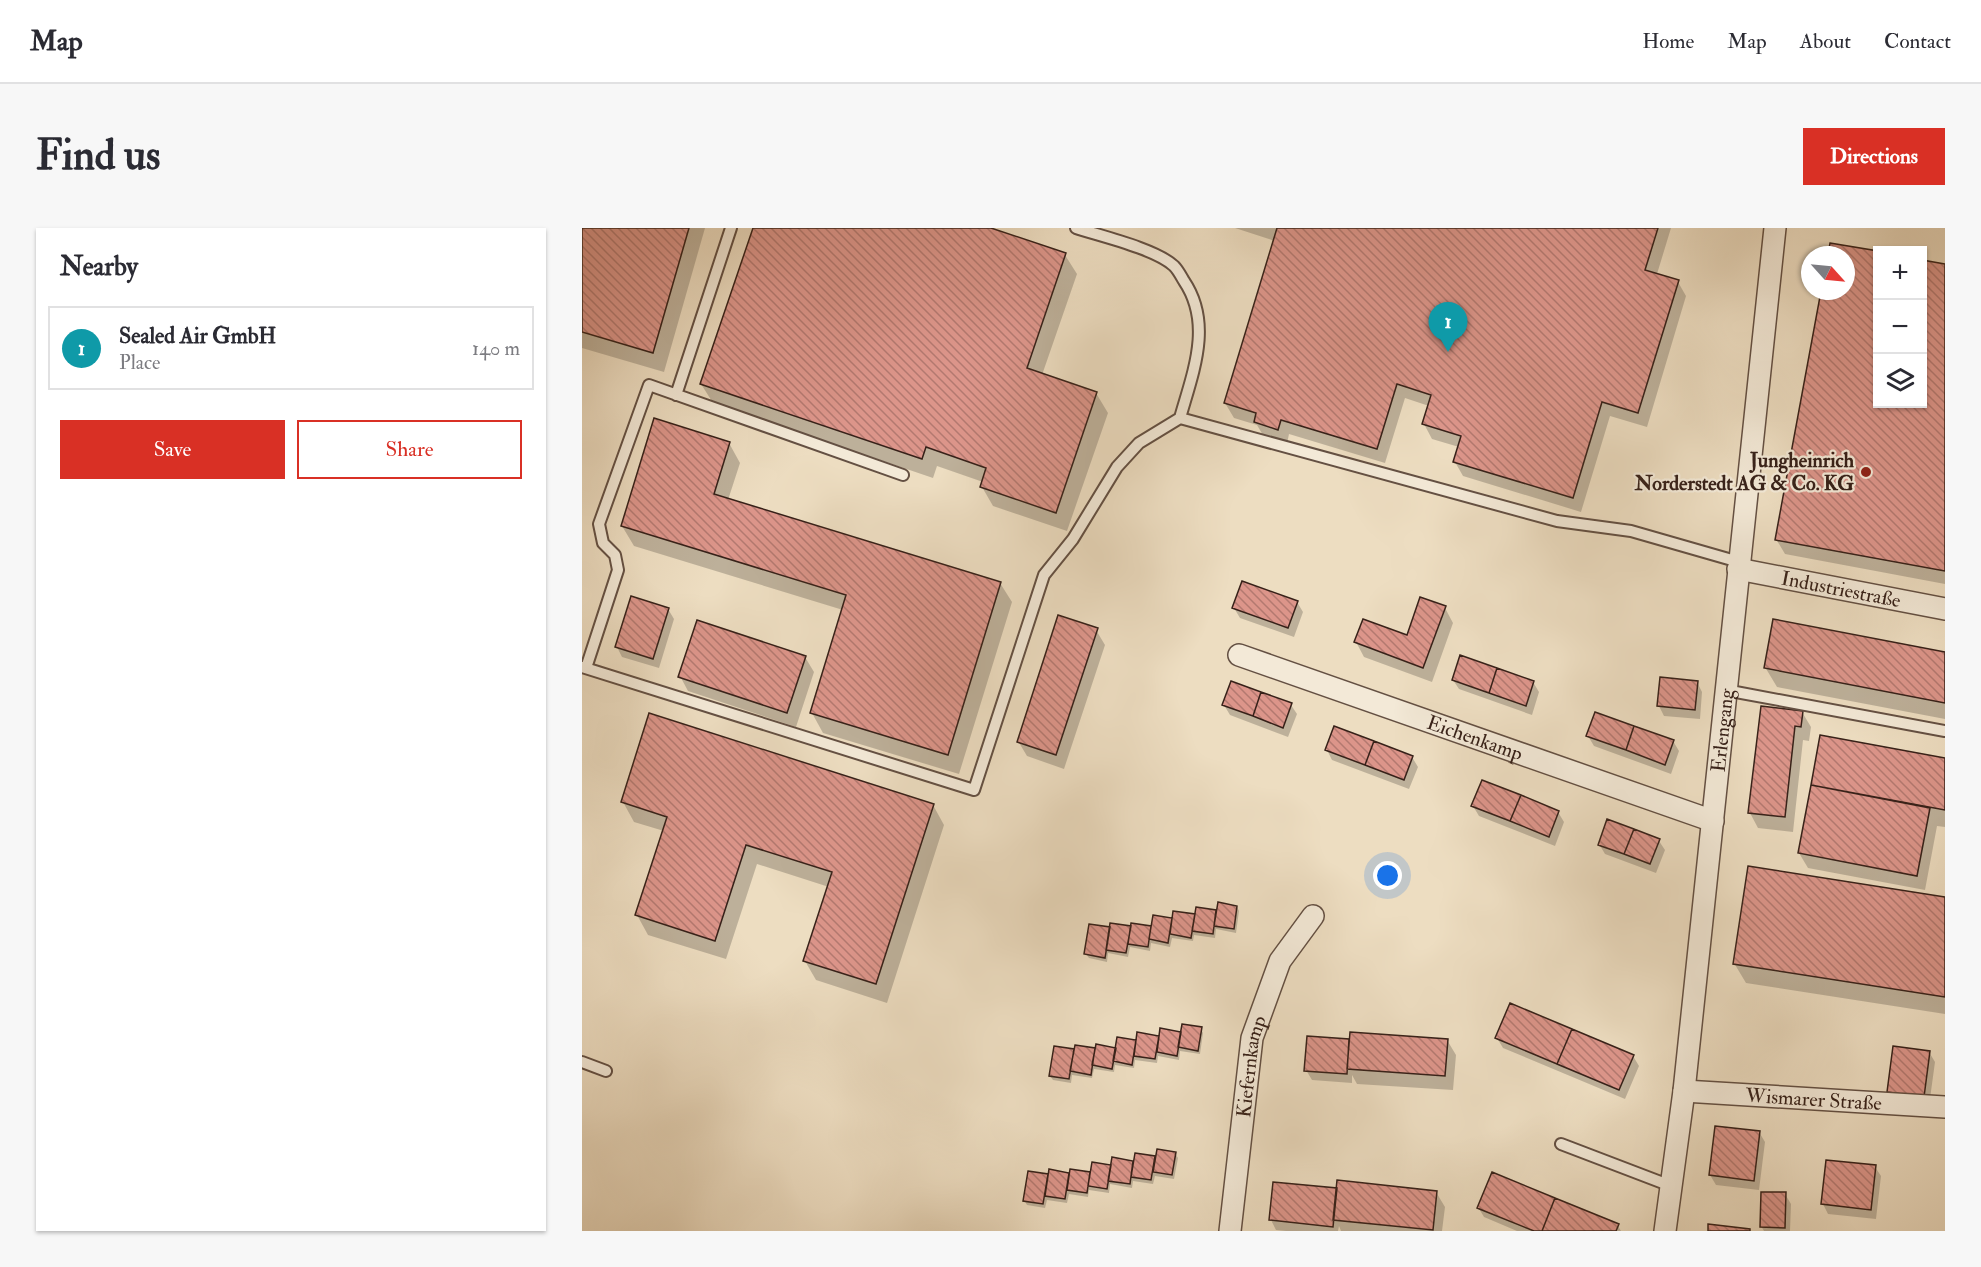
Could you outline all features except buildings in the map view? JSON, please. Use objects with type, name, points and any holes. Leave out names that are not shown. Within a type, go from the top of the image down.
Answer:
[{"type":"street","name":"Erlengang","points":[[1665,1231],[1684,1091],[1775,228]]},
{"type":"street","name":"Industriestraße","points":[[1738,566],[1945,609]]},
{"type":"street","name":"Eichenkamp","points":[[1239,655],[1713,821]]},
{"type":"street","name":"Kiefernkamp","points":[[1230,1231],[1252,1038],[1280,961],[1313,916]]},
{"type":"street","name":"Wismarer Straße","points":[[1684,1091],[1945,1107]]},
{"type":"lane","points":[[676,395],[731,228]]},
{"type":"lane","points":[[903,475],[649,385],[599,524],[603,543],[615,555],[618,570],[584,668],[974,790],[1044,575],[1073,539],[1117,467],[1139,443],[1180,418],[1195,365],[1201,322],[1191,292],[1174,266],[1154,254],[1076,228]]},
{"type":"lane","points":[[1180,418],[1547,519],[1631,531],[1738,566]]},
{"type":"lane","points":[[1725,690],[1945,731]]},
{"type":"lane","points":[[582,1062],[606,1071]]},
{"type":"lane","points":[[1561,1144],[1671,1186]]},
{"type":"place","name":"Sealed Air GmbH","points":[[1448,352]]},
{"type":"place","name":"Jungheinrich Norderstedt AG & Co. KG","points":[[1866,472]]}]
